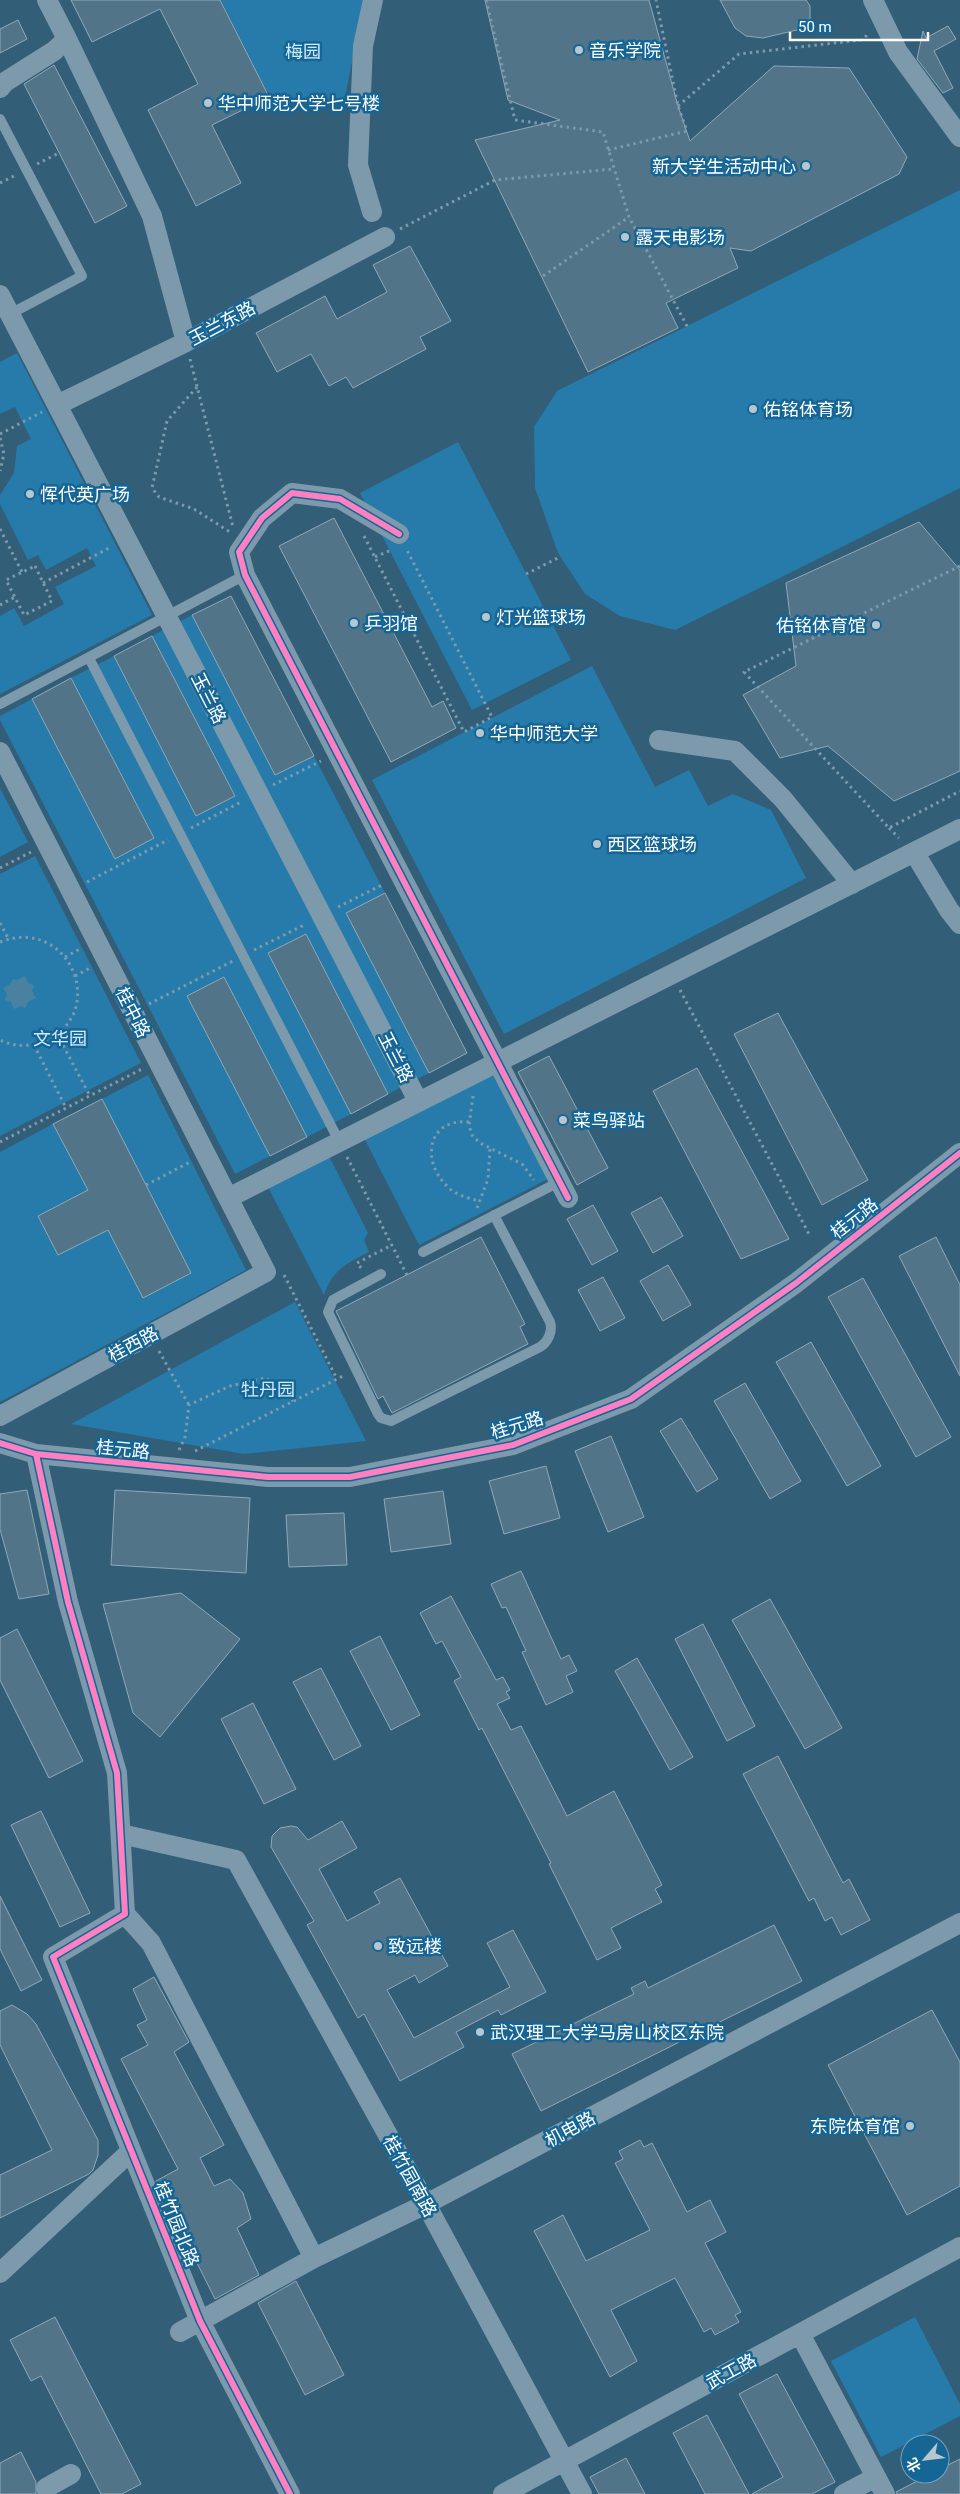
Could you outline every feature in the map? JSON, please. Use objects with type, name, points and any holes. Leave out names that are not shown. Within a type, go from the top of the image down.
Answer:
[{"type":"street","points":[[47,0],[152,216],[186,342]]},
{"type":"street","points":[[372,212],[358,164],[363,46],[373,0]]},
{"type":"street","points":[[873,0],[898,52],[960,137]]},
{"type":"street","points":[[0,88],[5,82],[54,51],[67,39]]},
{"type":"street","name":"玉兰东路","points":[[57,404],[186,342],[385,237]]},
{"type":"street","name":"玉兰路","points":[[0,295],[418,1101]]},
{"type":"street","points":[[401,539],[340,498],[292,493],[262,518],[240,552],[245,576],[564,1190]]},
{"type":"street","points":[[659,740],[735,751],[783,799],[852,884]]},
{"type":"street","name":"桂中路","points":[[0,752],[266,1272]]},
{"type":"street","points":[[228,1198],[960,829]]},
{"type":"street","points":[[914,852],[949,910],[960,924]]},
{"type":"street","name":"桂元路","points":[[0,1443],[36,1454],[160,1468],[268,1477],[350,1477],[513,1445],[631,1399],[796,1283],[960,1153]]},
{"type":"street","name":"桂西路","points":[[0,1416],[266,1272]]},
{"type":"street","points":[[36,1454],[68,1602],[117,1773],[125,1914],[152,1943],[314,2258]]},
{"type":"street","name":"桂竹园南路","points":[[121,1834],[236,1860],[426,2204],[582,2494]]},
{"type":"street","name":"桂竹园北路","points":[[125,1914],[53,1957],[200,2321],[290,2494]]},
{"type":"street","name":"机电路","points":[[180,2332],[314,2258],[426,2204],[960,1925]]},
{"type":"street","points":[[0,2273],[131,2151]]},
{"type":"street","name":"武工路","points":[[503,2494],[960,2247]]},
{"type":"street","points":[[800,2334],[880,2486],[844,2494]]},
{"type":"street","points":[[46,2488],[71,2474]]},
{"type":"lane","points":[[0,119],[82,276],[10,314]]},
{"type":"lane","points":[[0,704],[245,576]]},
{"type":"lane","points":[[89,658],[339,1141]]},
{"type":"lane","points":[[423,1252],[540,1192],[564,1190]]},
{"type":"lane","points":[[381,1274],[333,1300],[328,1312],[378,1414],[381,1418],[391,1421],[540,1348],[546,1342],[552,1330],[550,1322],[494,1215]]},
{"type":"path","points":[[486,0],[515,120],[602,132],[629,217],[688,328]]},
{"type":"path","points":[[608,150],[687,131],[678,106],[656,0]]},
{"type":"path","points":[[678,106],[739,54],[861,40],[884,23]]},
{"type":"path","points":[[385,237],[495,180],[615,169]]},
{"type":"path","points":[[543,276],[629,217]]},
{"type":"path","points":[[186,342],[235,535],[194,509],[158,497],[152,488],[167,420],[197,386]]},
{"type":"path","points":[[0,434],[22,422]]},
{"type":"path","points":[[0,438],[4,454],[0,471]]},
{"type":"path","points":[[0,528],[22,572]]},
{"type":"path","points":[[363,534],[464,732],[492,716],[401,539]]},
{"type":"path","points":[[526,574],[560,557]]},
{"type":"path","points":[[43,583],[92,558]]},
{"type":"path","points":[[35,566],[43,583],[52,601],[24,615],[6,580],[35,566]]},
{"type":"path","points":[[960,566],[744,672],[889,828],[960,791]]},
{"type":"path","points":[[0,605],[15,597]]},
{"type":"path","points":[[70,890],[336,753]]},
{"type":"path","points":[[0,868],[47,844]]},
{"type":"path","points":[[133,1012],[400,875]]},
{"type":"path","points":[[0,923],[8,938]]},
{"type":"path","points":[[0,942],[19,936],[40,939],[58,949],[71,966],[77,985],[76,1003],[69,1020],[57,1034],[34,1045],[15,1045],[0,1040]]},
{"type":"path","points":[[672,974],[810,1236]]},
{"type":"path","points":[[57,1034],[90,1096]]},
{"type":"path","points":[[34,1045],[66,1108]]},
{"type":"path","points":[[0,1142],[158,1061]]},
{"type":"path","points":[[465,1078],[473,1096],[469,1122],[474,1138],[490,1149],[509,1156],[522,1164],[540,1192]]},
{"type":"path","points":[[469,1122],[454,1121],[444,1126],[433,1139],[432,1154],[437,1171],[448,1188],[466,1198],[479,1201]]},
{"type":"path","points":[[339,1141],[407,1275]]},
{"type":"path","points":[[479,1223],[476,1213],[490,1174],[490,1149]]},
{"type":"path","points":[[146,1185],[206,1154]]},
{"type":"path","points":[[368,1265],[360,1269],[357,1263],[392,1245]]},
{"type":"path","points":[[298,1302],[337,1379]]},
{"type":"path","points":[[150,1334],[189,1406],[185,1436],[173,1462],[160,1468]]},
{"type":"path","points":[[190,1453],[343,1376]]},
{"type":"path","points":[[189,1406],[230,1386],[266,1378],[293,1401]]},
{"type":"green space","name":"梅园","points":[[221,0],[365,0],[344,101],[294,103],[266,91]]},
{"type":"green space","name":"佑铭体育场","points":[[960,190],[960,488],[675,630],[620,616],[585,594],[558,553],[535,488],[534,427],[557,391]]},
{"type":"green space","name":"恽代英广场","points":[[17,353],[152,615],[0,694],[0,616],[14,608],[24,626],[64,604],[55,587],[96,566],[87,548],[46,570],[38,555],[28,560],[0,504],[0,495],[14,473],[17,446],[31,439],[15,407],[0,414],[0,362]]},
{"type":"green space","name":"灯光篮球场","points":[[458,442],[571,660],[472,710],[360,493]]},
{"type":"green space","points":[[192,615],[275,775],[314,756],[385,893],[347,913],[429,1073],[388,1094],[306,934],[268,953],[351,1114],[307,1137],[224,977],[187,996],[270,1156],[235,1174],[0,720],[0,716],[32,699],[115,858],[154,838],[71,678],[114,656],[196,816],[235,796],[152,636]]},
{"type":"green space","name":"西区篮球场","points":[[592,666],[655,787],[689,770],[708,806],[733,794],[771,810],[806,878],[504,1034],[372,780]]},
{"type":"green space","points":[[0,788],[28,842],[0,857]]},
{"type":"green space","name":"文华园","points":[[35,856],[141,1063],[0,1136],[0,874]]},
{"type":"green space","points":[[495,1070],[550,1178],[419,1245],[364,1138]]},
{"type":"green space","points":[[148,1075],[246,1270],[0,1402],[0,1152],[53,1124],[88,1190],[38,1216],[58,1255],[108,1230],[102,1099]]},
{"type":"green space","points":[[329,1156],[368,1233],[364,1240],[369,1252],[341,1268],[332,1279],[324,1295],[268,1187]]},
{"type":"green space","name":"牡丹园","points":[[295,1302],[366,1441],[244,1454],[71,1424]]},
{"type":"green space","points":[[915,2317],[960,2404],[960,2416],[925,2434],[900,2434],[900,2447],[881,2457],[831,2361]]},
{"type":"shaded area","points":[[25,976],[28,983],[34,985],[32,991],[36,998],[28,1002],[25,1008],[21,1006],[14,1009],[11,1002],[5,1000],[7,994],[3,988],[10,984],[13,979],[17,980]]},
{"type":"building","name":"华中师范大学七号楼","points":[[71,0],[220,0],[269,97],[212,125],[241,183],[196,206],[148,110],[198,84],[160,9],[92,42]]},
{"type":"building","points":[[485,0],[649,0],[678,106],[690,141],[774,66],[849,68],[907,157],[899,174],[751,251],[730,248],[738,268],[666,303],[678,328],[588,372],[475,140],[560,120],[508,100]]},
{"type":"building","points":[[720,0],[806,0],[810,6],[810,19],[801,29],[763,38],[746,36],[735,28]]},
{"type":"building","points":[[18,20],[27,39],[0,53],[0,29]]},
{"type":"building","points":[[948,26],[956,39],[934,51],[953,88],[943,93],[917,59],[923,31],[926,38]]},
{"type":"building","points":[[54,65],[127,206],[95,223],[24,84]]},
{"type":"building","points":[[410,246],[451,321],[420,337],[426,349],[353,388],[346,377],[329,386],[311,354],[277,372],[256,333],[325,296],[337,319],[387,292],[373,265]]},
{"type":"building","name":"乒羽馆","points":[[334,518],[432,707],[443,701],[456,728],[391,762],[279,546]]},
{"type":"building","name":"佑铭体育馆","points":[[919,522],[960,570],[960,771],[894,801],[828,746],[780,758],[743,695],[796,666],[786,583]]},
{"type":"building","points":[[231,596],[314,756],[275,775],[192,615]]},
{"type":"building","points":[[152,636],[235,796],[196,816],[114,656]]},
{"type":"building","points":[[71,678],[154,838],[115,859],[32,699]]},
{"type":"building","points":[[385,893],[467,1053],[429,1073],[346,913]]},
{"type":"building","points":[[306,934],[388,1094],[351,1114],[268,953]]},
{"type":"building","points":[[224,977],[307,1137],[270,1156],[187,996]]},
{"type":"building","points":[[778,1013],[868,1180],[822,1205],[734,1034]]},
{"type":"building","name":"菜鸟驿站","points":[[549,1056],[608,1168],[577,1185],[518,1072]]},
{"type":"building","points":[[697,1068],[789,1239],[741,1259],[653,1091]]},
{"type":"building","points":[[102,1099],[191,1273],[143,1298],[108,1230],[58,1255],[38,1216],[88,1190],[53,1124]]},
{"type":"building","points":[[661,1197],[683,1236],[653,1253],[631,1213]]},
{"type":"building","points":[[593,1205],[618,1251],[592,1265],[567,1219]]},
{"type":"building","points":[[481,1237],[525,1324],[520,1327],[528,1344],[392,1413],[383,1396],[378,1399],[336,1311]]},
{"type":"building","points":[[936,1237],[960,1285],[960,1376],[899,1256]]},
{"type":"building","points":[[668,1265],[691,1305],[663,1321],[640,1281]]},
{"type":"building","points":[[603,1277],[625,1318],[600,1331],[578,1290]]},
{"type":"building","points":[[863,1278],[951,1437],[916,1457],[828,1297]]},
{"type":"building","points":[[811,1342],[881,1466],[847,1486],[776,1362]]},
{"type":"building","points":[[745,1383],[801,1481],[770,1499],[714,1401]]},
{"type":"building","points":[[681,1418],[718,1479],[697,1492],[660,1431]]},
{"type":"building","points":[[611,1436],[644,1517],[608,1532],[575,1451]]},
{"type":"building","points":[[546,1466],[560,1518],[504,1534],[489,1481]]},
{"type":"building","points":[[27,1490],[49,1594],[19,1599],[0,1529],[0,1494]]},
{"type":"building","points":[[115,1490],[250,1498],[246,1573],[111,1565]]},
{"type":"building","points":[[443,1491],[451,1544],[391,1552],[384,1499]]},
{"type":"building","points":[[344,1513],[347,1565],[289,1567],[286,1515]]},
{"type":"building","points":[[521,1571],[561,1659],[569,1655],[577,1671],[566,1676],[573,1692],[546,1705],[522,1652],[526,1651],[506,1607],[502,1608],[491,1584]]},
{"type":"building","points":[[181,1593],[240,1639],[160,1737],[133,1713],[103,1604]]},
{"type":"building","points":[[451,1596],[496,1680],[503,1677],[510,1690],[506,1692],[510,1698],[497,1704],[511,1730],[521,1726],[567,1816],[614,1791],[662,1885],[655,1889],[662,1902],[611,1928],[621,1948],[597,1960],[549,1864],[551,1863],[482,1728],[479,1730],[454,1681],[461,1677],[442,1641],[436,1644],[420,1613]]},
{"type":"building","points":[[770,1599],[842,1728],[805,1749],[732,1620]]},
{"type":"building","points":[[703,1624],[755,1726],[727,1741],[675,1639]]},
{"type":"building","points":[[17,1629],[83,1761],[49,1778],[0,1680],[0,1638]]},
{"type":"building","points":[[380,1636],[420,1715],[391,1730],[350,1651]]},
{"type":"building","points":[[637,1658],[693,1757],[670,1770],[615,1671]]},
{"type":"building","points":[[321,1668],[361,1746],[334,1760],[293,1682]]},
{"type":"building","points":[[253,1703],[296,1789],[264,1804],[221,1719]]},
{"type":"building","points":[[778,1756],[843,1883],[849,1879],[870,1920],[841,1935],[832,1917],[825,1921],[814,1898],[809,1901],[743,1774]]},
{"type":"building","points":[[41,1811],[90,1913],[60,1927],[11,1825]]},
{"type":"building","name":"致远楼","points":[[342,1821],[357,1848],[319,1869],[347,1921],[380,1903],[374,1892],[400,1878],[448,1966],[419,1983],[415,1975],[387,1990],[414,2038],[510,1987],[487,1943],[513,1930],[546,1992],[501,2015],[498,2010],[456,2032],[464,2047],[400,2081],[364,2014],[358,2018],[307,1925],[314,1921],[271,1847],[272,1836],[280,1828],[297,1827],[308,1840]]},
{"type":"building","points":[[0,1896],[42,1980],[21,1991],[0,1949]]},
{"type":"building","points":[[774,1925],[802,1981],[541,2111],[512,2054],[634,1994],[631,1988],[645,1981],[648,1988]]},
{"type":"building","points":[[154,1977],[189,2042],[174,2052],[224,2145],[200,2158],[214,2186],[230,2179],[243,2193],[251,2219],[237,2228],[259,2275],[215,2299],[156,2181],[178,2169],[121,2059],[148,2045],[137,2025],[147,2020],[133,1989]]},
{"type":"building","points":[[12,2005],[27,2014],[36,2024],[98,2140],[98,2155],[93,2170],[89,2174],[0,2218],[0,2175],[52,2150],[0,2045],[0,2011]]},
{"type":"building","name":"东院体育馆","points":[[932,2010],[960,2062],[960,2186],[907,2215],[828,2065]]},
{"type":"building","points":[[640,2140],[644,2147],[652,2143],[687,2212],[710,2200],[726,2232],[705,2243],[741,2312],[735,2315],[739,2322],[715,2335],[711,2328],[704,2332],[675,2278],[611,2310],[637,2361],[610,2377],[534,2231],[563,2215],[586,2261],[650,2230],[615,2163],[623,2159],[619,2151]]},
{"type":"building","points":[[296,2281],[344,2375],[305,2395],[258,2303]]},
{"type":"building","points":[[55,2317],[141,2484],[122,2494],[101,2494],[41,2376],[31,2381],[10,2340]]},
{"type":"building","points":[[777,2374],[835,2482],[812,2494],[752,2494],[783,2477],[739,2394]]},
{"type":"building","points":[[707,2415],[749,2494],[705,2494],[673,2433]]},
{"type":"building","points":[[21,2452],[36,2482],[36,2494],[0,2494],[0,2463]]},
{"type":"building","points":[[626,2458],[645,2494],[599,2494],[590,2477]]},
{"type":"building","points":[[960,2459],[960,2494],[897,2494],[896,2492],[912,2484],[950,2484],[950,2464]]},
{"type":"cycle path","points":[[399,534],[340,499],[292,493],[262,518],[239,552],[245,575],[568,1198]]},
{"type":"cycle path","points":[[0,1443],[36,1454],[268,1477],[350,1477],[513,1445],[631,1399],[796,1283],[960,1153]]},
{"type":"cycle path","points":[[36,1454],[68,1602],[117,1773],[125,1914],[53,1957],[200,2321],[290,2494]]},
{"type":"place","name":"音乐学院","points":[[579,50]]},
{"type":"place","name":"华中师范大学七号楼","points":[[208,103]]},
{"type":"place","name":"新大学生活动中心","points":[[806,166]]},
{"type":"place","name":"露天电影场","points":[[625,237]]},
{"type":"place","name":"佑铭体育场","points":[[753,409]]},
{"type":"place","name":"恽代英广场","points":[[30,494]]},
{"type":"place","name":"灯光篮球场","points":[[486,617]]},
{"type":"place","name":"乒羽馆","points":[[354,623]]},
{"type":"place","name":"佑铭体育馆","points":[[876,625]]},
{"type":"place","name":"华中师范大学","points":[[480,733]]},
{"type":"place","name":"西区篮球场","points":[[597,844]]},
{"type":"place","name":"菜鸟驿站","points":[[563,1120]]},
{"type":"place","name":"致远楼","points":[[378,1946]]},
{"type":"place","name":"武汉理工大学马房山校区东院","points":[[480,2032]]},
{"type":"place","name":"东院体育馆","points":[[910,2126]]}]
